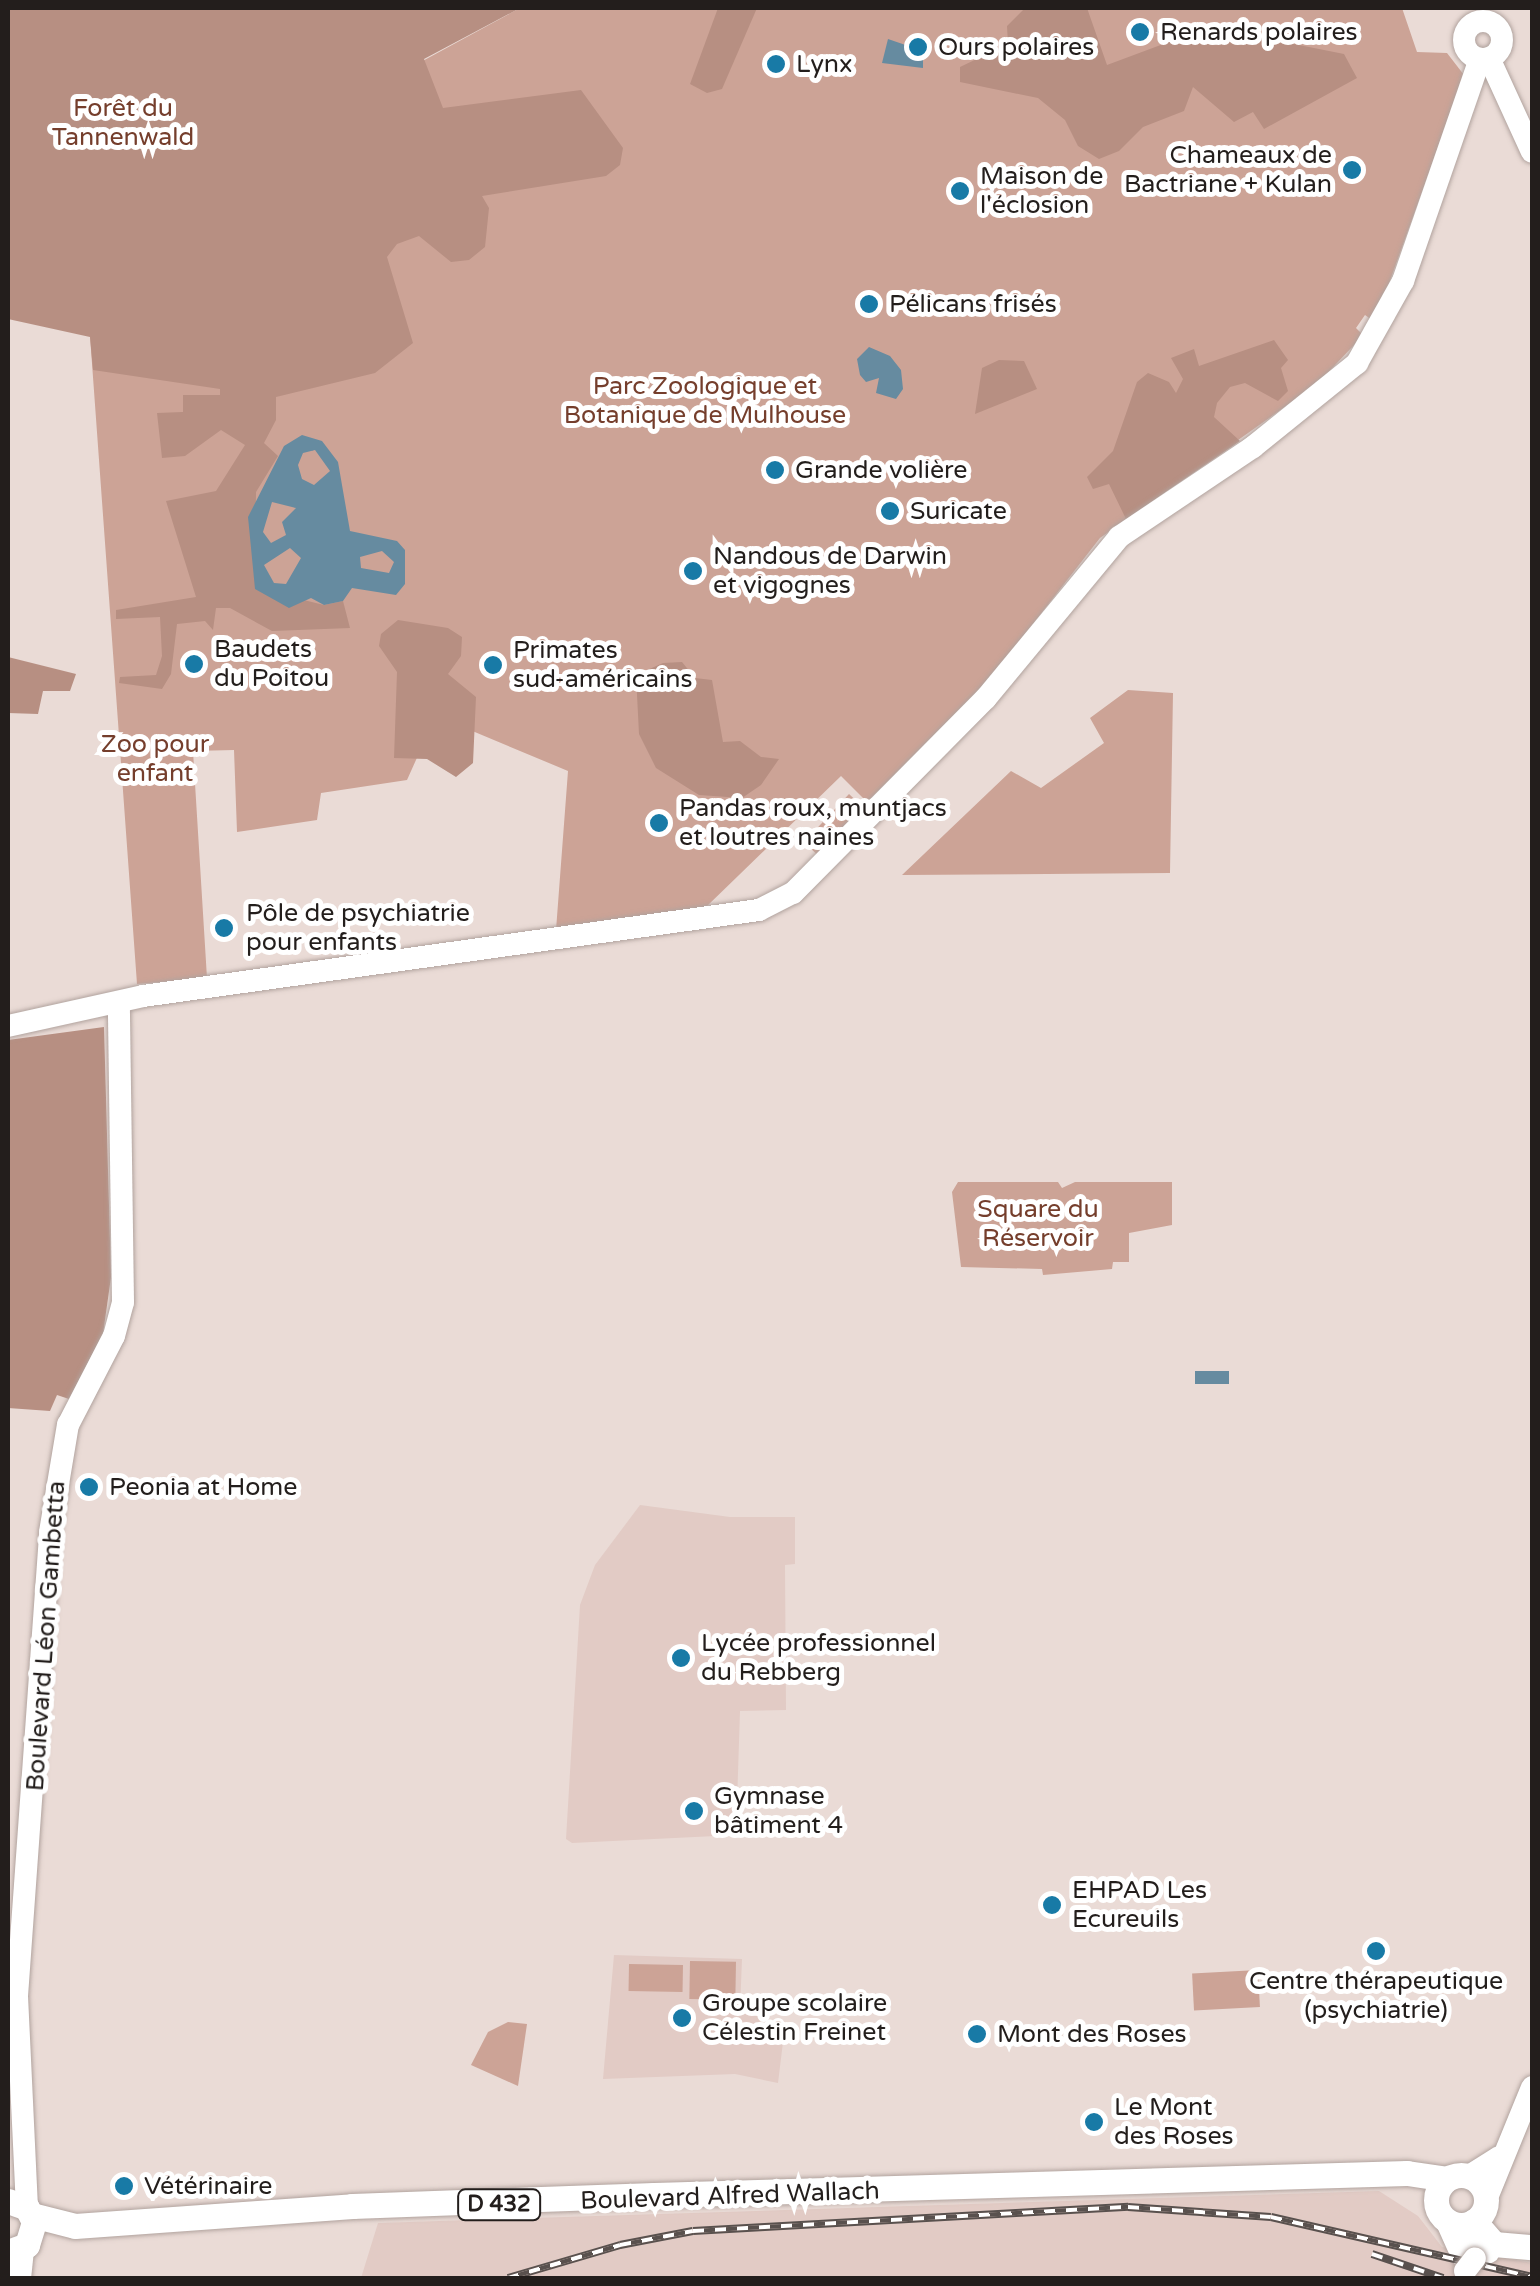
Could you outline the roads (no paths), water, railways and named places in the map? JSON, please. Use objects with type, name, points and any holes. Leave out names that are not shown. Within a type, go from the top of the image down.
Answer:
[{"type":"main road","points":[[8,1026],[119,1004],[759,910],[793,893],[986,698],[1119,537],[1267,437],[1357,363],[1403,281],[1485,59],[1501,46],[1491,16],[1468,27],[1463,41],[1485,59],[1532,152]]},
{"type":"main road","name":"Boulevard Léon Gambetta","points":[[18,2278],[26,2161],[17,1996],[51,1516],[68,1424],[114,1336],[124,1294],[119,1004]]},
{"type":"main road","points":[[1524,2246],[1466,2266],[1464,2203],[1499,2157],[1532,2087]]},
{"type":"main road","name":"Boulevard Alfred Wallach","points":[[19,2222],[75,2226],[368,2205],[1385,2174],[1464,2203]]},
{"type":"main road","name":"D 432","points":[[1464,2203],[1494,2244],[1524,2246]]},
{"type":"water","points":[[888,39],[923,51],[923,68],[882,63]]},
{"type":"water","points":[[869,347],[890,356],[901,370],[903,389],[896,399],[876,393],[879,378],[866,382],[860,375],[857,359]]},
{"type":"water","points":[[302,435],[322,441],[338,462],[350,531],[397,541],[405,550],[405,584],[396,595],[352,588],[343,601],[324,605],[311,598],[289,608],[255,589],[248,517],[284,446]],"holes":[[[315,450],[330,471],[314,485],[302,479],[298,465],[303,453]],[[272,502],[296,508],[282,522],[286,535],[271,543],[263,532]],[[290,548],[301,558],[286,584],[274,583],[264,565]],[[382,551],[394,562],[389,573],[361,568],[360,557]]]},
{"type":"water","points":[[1195,1371],[1229,1371],[1229,1384],[1195,1384]]},
{"type":"railway","points":[[508,2278],[620,2245],[693,2231],[1128,2207],[1271,2217],[1532,2277]]},
{"type":"railway","points":[[1372,2254],[1443,2278]]},
{"type":"place","name":"Renards polaires","points":[[1140,32]]},
{"type":"place","name":"Ours polaires","points":[[918,47]]},
{"type":"place","name":"Lynx","points":[[776,64]]},
{"type":"place","name":"Chameaux de Bactriane + Kulan","points":[[1352,170]]},
{"type":"place","name":"Maison de l'éclosion","points":[[960,191]]},
{"type":"place","name":"Pélicans frisés","points":[[869,304]]},
{"type":"place","name":"Grande volière","points":[[775,470]]},
{"type":"place","name":"Suricate","points":[[890,511]]},
{"type":"place","name":"Nandous de Darwin et vigognes","points":[[693,571]]},
{"type":"place","name":"Baudets du Poitou","points":[[194,664]]},
{"type":"place","name":"Primates sud-américains","points":[[493,665]]},
{"type":"place","name":"Pandas roux, muntjacs et loutres naines","points":[[659,823]]},
{"type":"place","name":"Pôle de psychiatrie pour enfants","points":[[224,928]]},
{"type":"place","name":"Peonia at Home","points":[[89,1487]]},
{"type":"place","name":"Lycée professionnel du Rebberg","points":[[681,1658]]},
{"type":"place","name":"Gymnase bâtiment 4","points":[[694,1811]]},
{"type":"place","name":"EHPAD Les Ecureuils","points":[[1052,1905]]},
{"type":"place","name":"Centre thérapeutique (psychiatrie)","points":[[1376,1951]]},
{"type":"place","name":"Groupe scolaire Célestin Freinet","points":[[682,2018]]},
{"type":"place","name":"Mont des Roses","points":[[977,2034]]},
{"type":"place","name":"Le Mont des Roses","points":[[1094,2122]]},
{"type":"place","name":"Vétérinaire","points":[[124,2186]]},
{"type":"park label","name":"Forêt du Tannenwald","points":[[123,124]]},
{"type":"park label","name":"Parc Zoologique et Botanique de Mulhouse","points":[[705,402]]},
{"type":"park label","name":"Zoo pour enfant","points":[[155,760]]},
{"type":"park label","name":"Square du Réservoir","points":[[1038,1224]]}]
